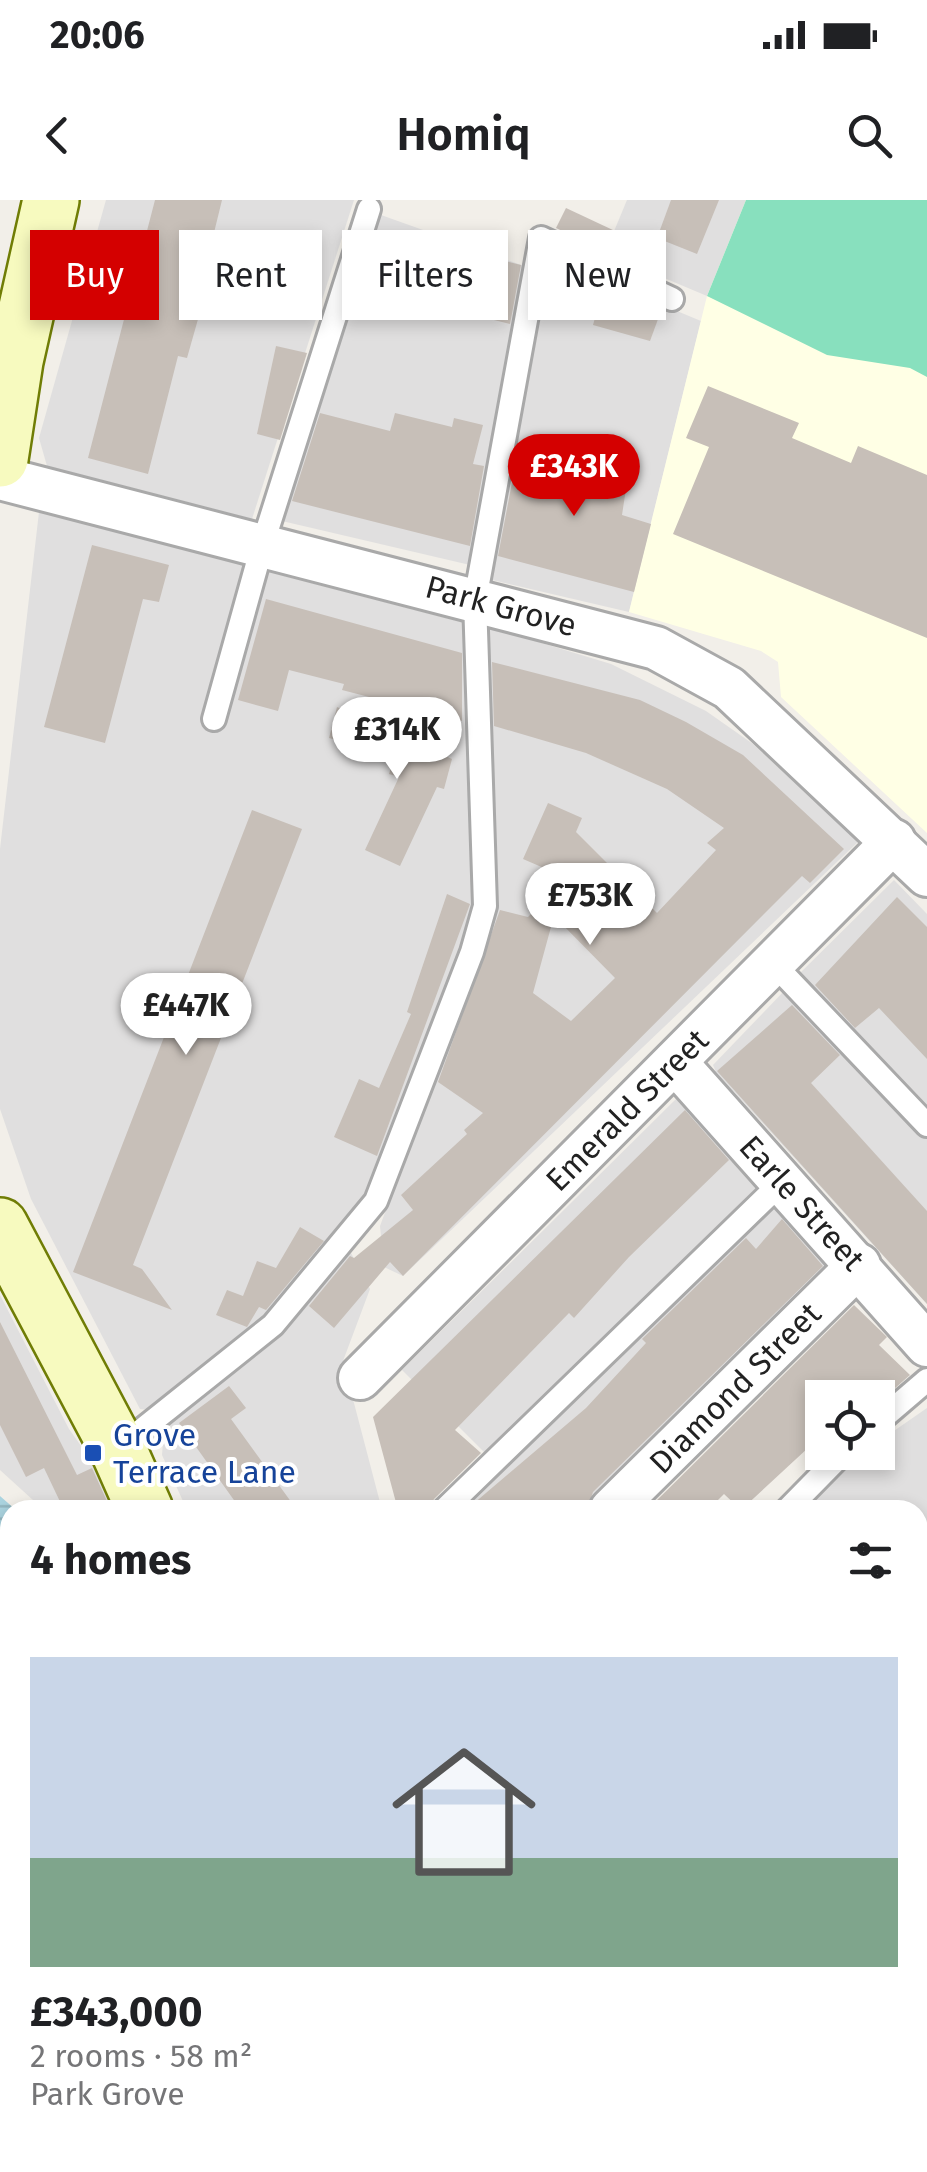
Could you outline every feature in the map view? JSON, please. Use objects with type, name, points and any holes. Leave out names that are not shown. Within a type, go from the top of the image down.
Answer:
[{"type":"street","points":[[0,458],[13,303],[52,200]]},
{"type":"street","name":"Park Grove","points":[[0,478],[476,600],[662,635],[729,688],[927,876]]},
{"type":"street","name":"Emerald Street","points":[[360,1378],[894,841]]},
{"type":"street","name":"Earle Street","points":[[675,1062],[927,1345]]},
{"type":"street","points":[[0,1226],[141,1500]]},
{"type":"street","name":"Diamond Street","points":[[621,1500],[858,1265]]},
{"type":"lane","points":[[214,719],[263,543],[369,209]]},
{"type":"lane","points":[[118,1449],[274,1325],[376,1200],[472,952],[484,906],[476,600],[541,238],[672,299]]},
{"type":"lane","points":[[772,962],[927,1125]]},
{"type":"lane","points":[[454,1500],[783,1181]]},
{"type":"lane","points":[[895,1407],[927,1380]]},
{"type":"lane","points":[[797,1500],[826,1470]]},
{"type":"shaded area","points":[[106,200],[354,200],[322,300],[322,230],[179,230],[179,320],[316,320],[252,519],[47,466],[39,438],[72,320],[159,320],[159,230],[98,230]]},
{"type":"shaded area","points":[[627,200],[746,200],[707,296],[666,279],[666,230],[615,230]]},
{"type":"shaded area","points":[[746,200],[927,200],[927,833],[781,697],[778,662],[761,651],[629,612],[707,296]]},
{"type":"shaded area","points":[[381,215],[423,230],[376,230]]},
{"type":"shaded area","points":[[508,260],[524,266],[470,565],[282,521],[347,320],[508,320]]},
{"type":"shaded area","points":[[666,306],[701,321],[629,612],[488,579],[511,472],[535,320],[666,320]]},
{"type":"shaded area","points":[[39,512],[469,624],[482,908],[371,1198],[269,1321],[159,1411],[140,1409],[31,1199],[0,1109],[0,849]]},
{"type":"shaded area","points":[[486,626],[611,664],[706,711],[753,744],[859,841],[403,1276],[384,1267],[380,1226],[483,948]]},
{"type":"shaded area","points":[[894,880],[927,914],[927,1116],[794,979]]},
{"type":"shaded area","points":[[786,989],[927,1139],[927,1304],[716,1072],[713,1065]]},
{"type":"shaded area","points":[[676,1099],[761,1194],[490,1458],[402,1370]]},
{"type":"shaded area","points":[[769,1202],[830,1267],[589,1500],[469,1500]]},
{"type":"shaded area","points":[[351,1253],[370,1289],[343,1361],[379,1500],[182,1500],[162,1455],[164,1430]]},
{"type":"shaded area","points":[[0,1295],[69,1429],[96,1467],[111,1500],[33,1500],[0,1470]]},
{"type":"shaded area","points":[[927,1408],[927,1500],[813,1500],[842,1470],[895,1470],[895,1430]]},
{"type":"green space","points":[[746,200],[927,200],[927,377],[910,368],[827,355],[707,296]]},
{"type":"building","points":[[155,200],[222,200],[215,230],[179,230],[179,320],[198,320],[187,358],[178,356],[148,474],[88,458],[124,320],[159,320],[159,230],[147,230]]},
{"type":"building","points":[[671,200],[719,200],[697,254],[666,242],[666,230],[660,230]]},
{"type":"building","points":[[566,208],[613,230],[560,230],[556,228]]},
{"type":"building","points":[[508,262],[521,265],[510,324],[494,320],[508,320]]},
{"type":"building","points":[[594,320],[658,320],[650,341],[593,325]]},
{"type":"building","points":[[276,346],[307,353],[280,440],[257,434]]},
{"type":"building","points":[[708,386],[799,423],[792,438],[851,463],[858,446],[927,475],[927,638],[673,534],[709,447],[686,438]]},
{"type":"building","points":[[320,413],[390,431],[395,413],[452,427],[454,418],[483,425],[473,464],[484,466],[470,546],[292,501]]},
{"type":"building","points":[[537,439],[629,469],[622,515],[651,524],[634,592],[498,556],[514,472],[529,475]]},
{"type":"building","points":[[92,545],[169,565],[159,602],[143,599],[105,743],[44,727]]},
{"type":"building","points":[[266,599],[462,653],[462,721],[342,690],[344,684],[289,670],[278,711],[238,700]]},
{"type":"building","points":[[492,662],[640,700],[743,755],[844,849],[810,883],[802,876],[403,1276],[390,1262],[334,1328],[309,1306],[350,1256],[354,1258],[413,1210],[401,1195],[467,1134],[464,1130],[483,1113],[438,1082],[500,910],[528,917],[567,878],[523,859],[548,803],[582,818],[576,832],[657,913],[716,850],[707,843],[724,828],[667,789],[586,753],[494,726]],"holes":[[[554,916],[615,978],[571,1021],[533,993]]]},
{"type":"building","points":[[337,707],[452,759],[444,789],[437,787],[400,866],[365,850],[399,777],[389,774],[395,755],[329,738]]},
{"type":"building","points":[[252,810],[302,829],[133,1265],[142,1269],[172,1310],[73,1272]]},
{"type":"building","points":[[447,894],[470,904],[377,1156],[334,1137],[359,1079],[379,1088],[411,1014],[407,1012]]},
{"type":"building","points":[[897,897],[927,927],[927,1059],[879,1008],[855,1028],[815,985]]},
{"type":"building","points":[[792,1005],[840,1055],[811,1083],[927,1211],[927,1304],[717,1071]]},
{"type":"building","points":[[685,1110],[729,1160],[629,1257],[574,1318],[569,1313],[455,1430],[481,1453],[434,1500],[395,1500],[373,1417]]},
{"type":"building","points":[[782,1219],[823,1266],[593,1492],[590,1500],[478,1500],[586,1408],[646,1343],[642,1339],[746,1238],[756,1249]]},
{"type":"building","points":[[300,1227],[324,1241],[266,1310],[259,1307],[247,1327],[216,1315],[227,1290],[243,1296],[257,1261],[276,1268]]},
{"type":"building","points":[[854,1305],[887,1337],[879,1345],[910,1375],[895,1388],[895,1380],[805,1380],[805,1451],[752,1500],[730,1500],[724,1494],[718,1500],[657,1500]]},
{"type":"building","points":[[0,1322],[77,1475],[92,1468],[106,1500],[59,1500],[44,1468],[26,1477],[0,1425]]},
{"type":"building","points":[[229,1386],[246,1408],[231,1419],[290,1500],[234,1500],[179,1423]]},
{"type":"place","name":"Grove Terrace Lane","points":[[93,1453]]}]
